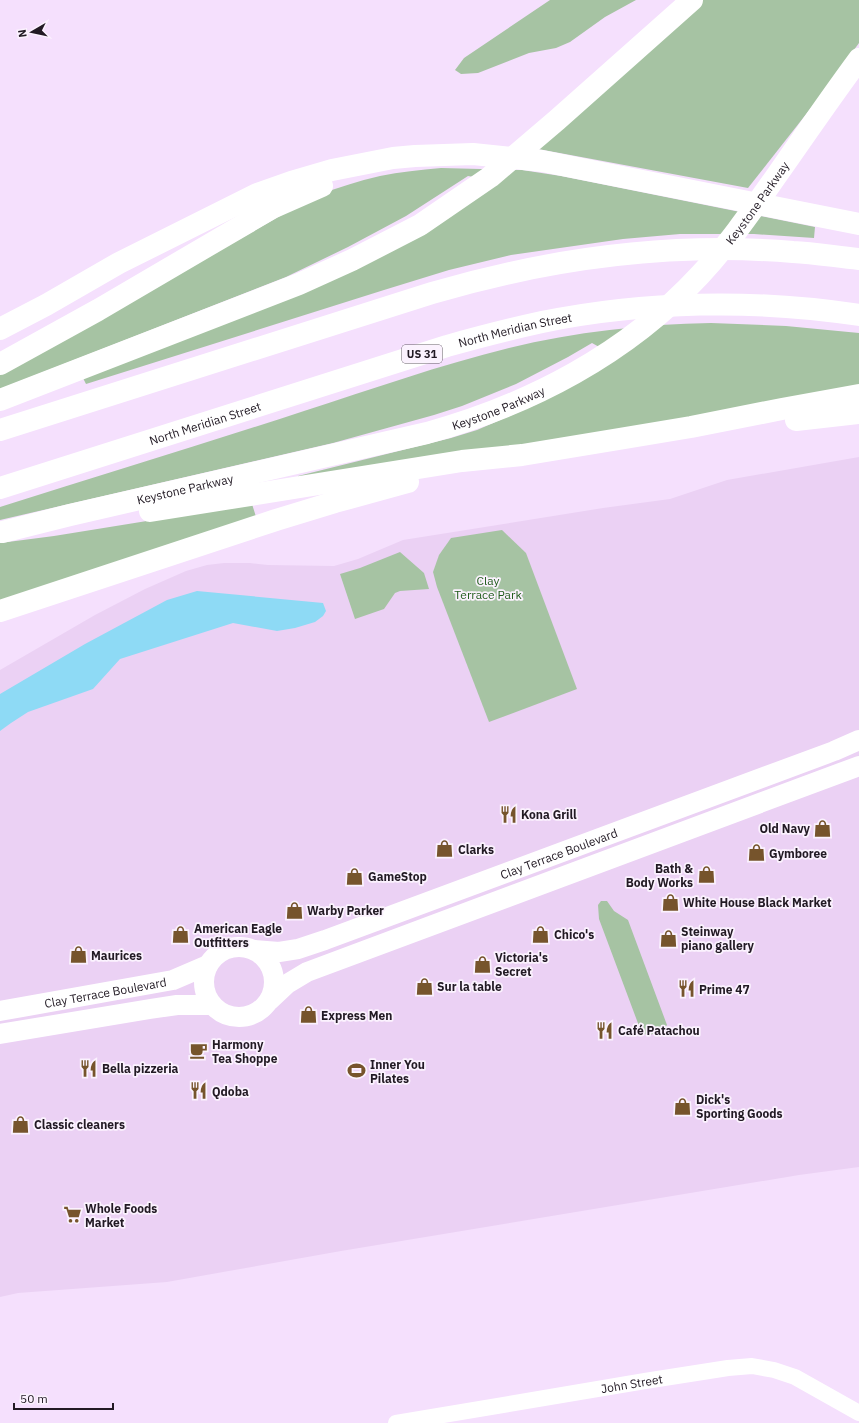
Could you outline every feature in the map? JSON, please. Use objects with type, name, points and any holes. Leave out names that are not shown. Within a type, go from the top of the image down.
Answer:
[{"type":"highway","points":[[0,400],[299,284],[327,272],[420,225],[490,177],[557,120],[692,0]]},
{"type":"highway","name":"Keystone Parkway","points":[[1,533],[448,427],[488,414],[537,393],[583,368],[610,351],[660,313],[700,275],[728,242],[769,187],[859,59]]},
{"type":"highway","points":[[0,329],[46,305],[119,263],[237,204],[273,188],[332,170],[393,158],[447,154],[473,154],[542,161],[859,224]]},
{"type":"highway","points":[[0,364],[98,310],[272,208],[301,194],[342,179],[381,169],[409,164],[496,157]]},
{"type":"highway","points":[[0,430],[426,295],[473,281],[526,269],[574,260],[623,254],[695,250],[793,252],[859,259]]},
{"type":"highway","name":"North Meridian Street","points":[[0,488],[448,346],[542,322],[616,311],[663,306],[760,306],[808,309],[859,315]]},
{"type":"highway","points":[[1,533],[105,518],[454,462],[522,455],[691,428],[859,395]]},
{"type":"highway","points":[[691,428],[784,422],[859,413]]},
{"type":"highway","points":[[0,611],[335,502],[391,486],[522,455]]},
{"type":"street","name":"Clay Terrace Boulevard","points":[[254,950],[279,952],[298,949],[325,940],[859,740]]},
{"type":"street","name":"Clay Terrace Boulevard","points":[[270,1000],[287,984],[306,972],[859,766]]},
{"type":"street","points":[[237,946],[254,950],[264,957],[271,967],[274,984],[270,1000],[254,1015],[239,1018],[224,1014],[211,1005],[207,997],[204,985],[205,973],[208,965],[219,953],[228,948],[237,946]]},
{"type":"street","name":"Clay Terrace Boulevard","points":[[0,1011],[173,980],[208,965]]},
{"type":"street","points":[[0,1021],[52,1012],[107,992]]},
{"type":"street","name":"Clay Terrace Boulevard","points":[[0,1034],[177,1005],[211,1005]]},
{"type":"street","name":"John Street","points":[[396,1423],[645,1381],[728,1368],[752,1366],[795,1376],[859,1412]]},
{"type":"shaded area","points":[[859,457],[859,1167],[799,1175],[341,1251],[167,1282],[18,1293],[0,1297],[0,670],[95,615],[145,589],[186,571],[207,565],[224,563],[250,563],[268,565],[334,566],[358,559],[403,540],[603,508],[670,499],[727,480]]},
{"type":"green space","points":[[550,0],[636,0],[605,17],[570,42],[556,48],[529,53],[478,73],[461,74],[455,70],[464,58]]},
{"type":"green space","points":[[703,0],[859,0],[859,43],[822,94],[748,188],[538,149]]},
{"type":"green space","points":[[441,168],[522,170],[561,176],[815,227],[814,238],[754,234],[680,234],[623,239],[511,255],[449,270],[86,384],[83,378],[498,181],[468,176],[406,216],[348,247],[286,277],[0,389],[0,375],[317,195],[380,176]]},
{"type":"green space","points":[[711,323],[786,326],[859,333],[859,390],[299,481],[298,476],[451,438],[477,430],[537,404],[617,357],[592,343],[516,384],[462,406],[434,415],[333,443],[0,520],[0,507],[457,362],[534,342],[584,333],[660,325]]},
{"type":"green space","points":[[252,504],[257,520],[0,601],[0,543],[54,536]]},
{"type":"green space","name":"Clay Terrace Park","points":[[502,530],[526,553],[577,689],[489,722],[437,587],[433,572],[439,555],[451,538]]},
{"type":"green space","points":[[400,552],[424,573],[429,589],[400,591],[395,593],[384,609],[355,619],[340,574],[360,568]]},
{"type":"green space","points":[[601,901],[607,901],[614,911],[628,920],[667,1025],[656,1033],[649,1035],[642,1034],[599,919],[598,905]]},
{"type":"water","points":[[197,591],[323,603],[326,611],[323,616],[315,622],[295,628],[277,631],[233,623],[120,659],[93,689],[28,712],[0,731],[0,694],[85,644],[167,600]]},
{"type":"place","name":"Kona Grill","points":[[508,814]]},
{"type":"place","name":"Old Navy","points":[[823,828]]},
{"type":"place","name":"Clarks","points":[[445,849]]},
{"type":"place","name":"Gymboree","points":[[756,853]]},
{"type":"place","name":"Bath & Body Works","points":[[706,875]]},
{"type":"place","name":"GameStop","points":[[355,876]]},
{"type":"place","name":"White House Black Market","points":[[670,902]]},
{"type":"place","name":"Warby Parker","points":[[294,910]]},
{"type":"place","name":"Chico's","points":[[541,934]]},
{"type":"place","name":"American Eagle Outfitters","points":[[181,935]]},
{"type":"place","name":"Steinway piano gallery","points":[[668,938]]},
{"type":"place","name":"Maurices","points":[[78,955]]},
{"type":"place","name":"Victoria's Secret","points":[[482,964]]},
{"type":"place","name":"Sur la table","points":[[424,986]]},
{"type":"place","name":"Prime 47","points":[[686,989]]},
{"type":"place","name":"Express Men","points":[[308,1015]]},
{"type":"place","name":"Café Patachou","points":[[605,1030]]},
{"type":"place","name":"Harmony Tea Shoppe","points":[[199,1051]]},
{"type":"place","name":"Bella pizzeria","points":[[89,1068]]},
{"type":"place","name":"Inner You Pilates","points":[[357,1071]]},
{"type":"place","name":"Qdoba","points":[[199,1091]]},
{"type":"place","name":"Dick's Sporting Goods","points":[[683,1106]]},
{"type":"place","name":"Classic cleaners","points":[[21,1124]]},
{"type":"place","name":"Whole Foods Market","points":[[72,1215]]}]
